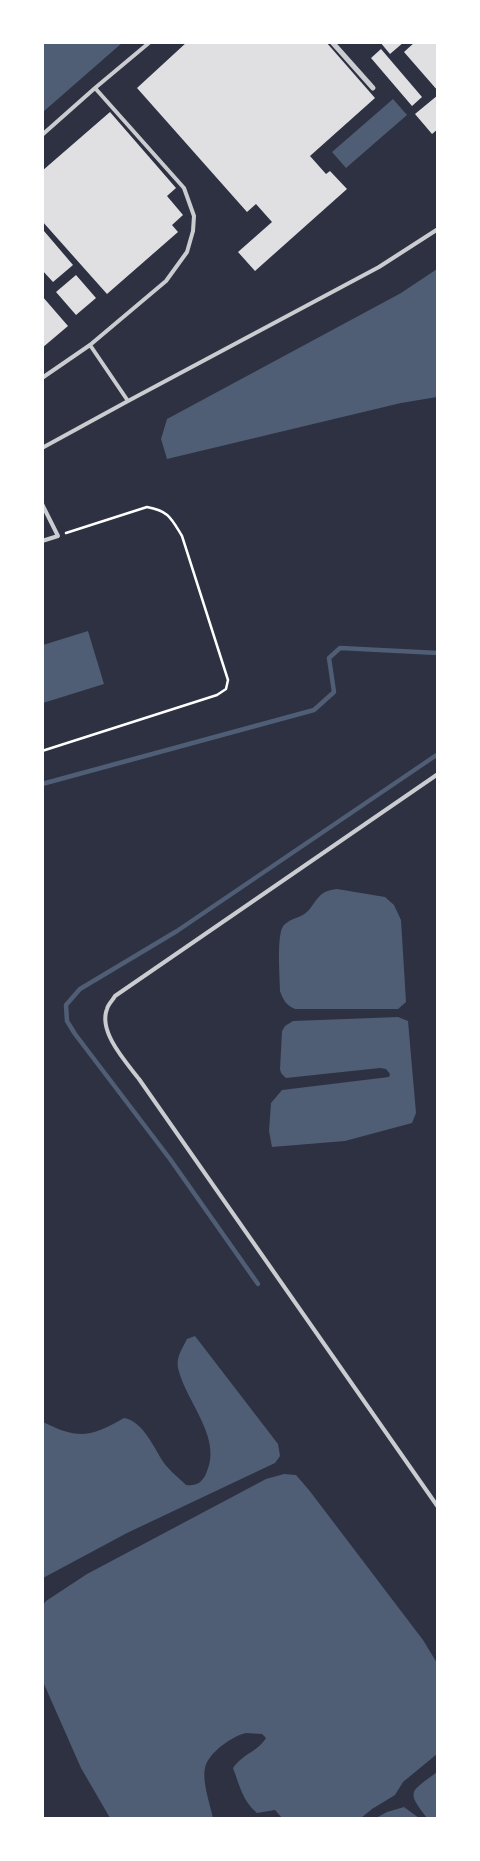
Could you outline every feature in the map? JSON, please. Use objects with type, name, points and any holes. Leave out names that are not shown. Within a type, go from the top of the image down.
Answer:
[{"type":"street","points":[[332,42],[373,88]]},
{"type":"lane","points":[[42,135],[147,43]]},
{"type":"lane","points":[[42,378],[90,345],[166,281],[187,252],[193,231],[194,216],[184,188],[95,88]]},
{"type":"lane","points":[[42,448],[379,267],[438,229]]},
{"type":"lane","points":[[90,345],[128,401]]},
{"type":"lane","points":[[42,504],[58,536],[42,541]]},
{"type":"lane","points":[[438,774],[115,996],[106,1010],[105,1023],[113,1045],[145,1087],[438,1507]]},
{"type":"path","points":[[42,751],[217,695],[226,689],[228,680],[182,536],[170,515],[147,507],[58,536]]},
{"type":"water","points":[[43,42],[122,42],[122,43],[43,112]]},
{"type":"water","points":[[393,99],[407,115],[346,168],[332,152]]},
{"type":"water","points":[[437,269],[437,397],[401,403],[167,459],[161,439],[167,419],[401,293]]},
{"type":"water","points":[[88,631],[104,684],[43,703],[43,645]]},
{"type":"water","points":[[337,889],[385,897],[394,905],[401,920],[406,1002],[398,1009],[295,1009],[287,1004],[282,997],[280,991],[279,956],[280,937],[284,925],[308,911],[323,893]]},
{"type":"water","points":[[398,1017],[408,1021],[416,1113],[412,1123],[345,1141],[272,1147],[269,1131],[271,1103],[282,1090],[389,1077],[390,1074],[386,1069],[380,1068],[286,1078],[280,1069],[282,1031],[285,1026],[293,1021]]},
{"type":"water","points":[[195,1336],[278,1444],[280,1456],[275,1463],[127,1533],[43,1578],[43,1422],[66,1432],[84,1434],[102,1429],[124,1418],[131,1420],[142,1430],[172,1472],[186,1485],[197,1484],[205,1476],[210,1462],[210,1448],[202,1421],[182,1381],[178,1368],[180,1353],[187,1339]]},
{"type":"water","points":[[284,1474],[296,1475],[309,1490],[423,1640],[437,1663],[437,1754],[403,1782],[395,1795],[361,1818],[282,1818],[275,1810],[257,1813],[248,1804],[242,1792],[233,1768],[266,1738],[262,1734],[246,1733],[221,1746],[207,1762],[204,1774],[213,1818],[110,1818],[81,1768],[44,1684],[43,1605],[46,1601],[87,1574],[266,1479]]},
{"type":"water","points":[[437,1772],[437,1818],[427,1818],[416,1802],[414,1792]]},
{"type":"water","points":[[404,1807],[419,1818],[376,1818],[387,1812]]},
{"type":"building","points":[[187,42],[326,42],[375,98],[310,156],[326,174],[330,171],[347,189],[255,271],[238,252],[272,222],[256,204],[247,212],[137,88]]},
{"type":"building","points":[[380,42],[404,42],[390,54]]},
{"type":"building","points":[[415,42],[438,42],[438,91],[404,52]]},
{"type":"building","points":[[381,49],[422,97],[412,106],[371,58]]},
{"type":"building","points":[[438,95],[438,129],[432,134],[415,114]]},
{"type":"building","points":[[110,112],[176,188],[167,196],[183,215],[172,225],[178,232],[107,294],[42,221],[42,171]]},
{"type":"building","points":[[44,231],[73,265],[53,282],[42,270]]},
{"type":"building","points":[[76,275],[96,298],[76,315],[56,292]]},
{"type":"building","points":[[42,296],[68,326],[42,348]]},
{"type":"waterway","points":[[42,784],[314,710],[334,692],[329,658],[340,648],[438,653]]},
{"type":"waterway","points":[[258,1284],[170,1159],[75,1034],[67,1021],[66,1005],[80,989],[177,931],[438,754]]}]
